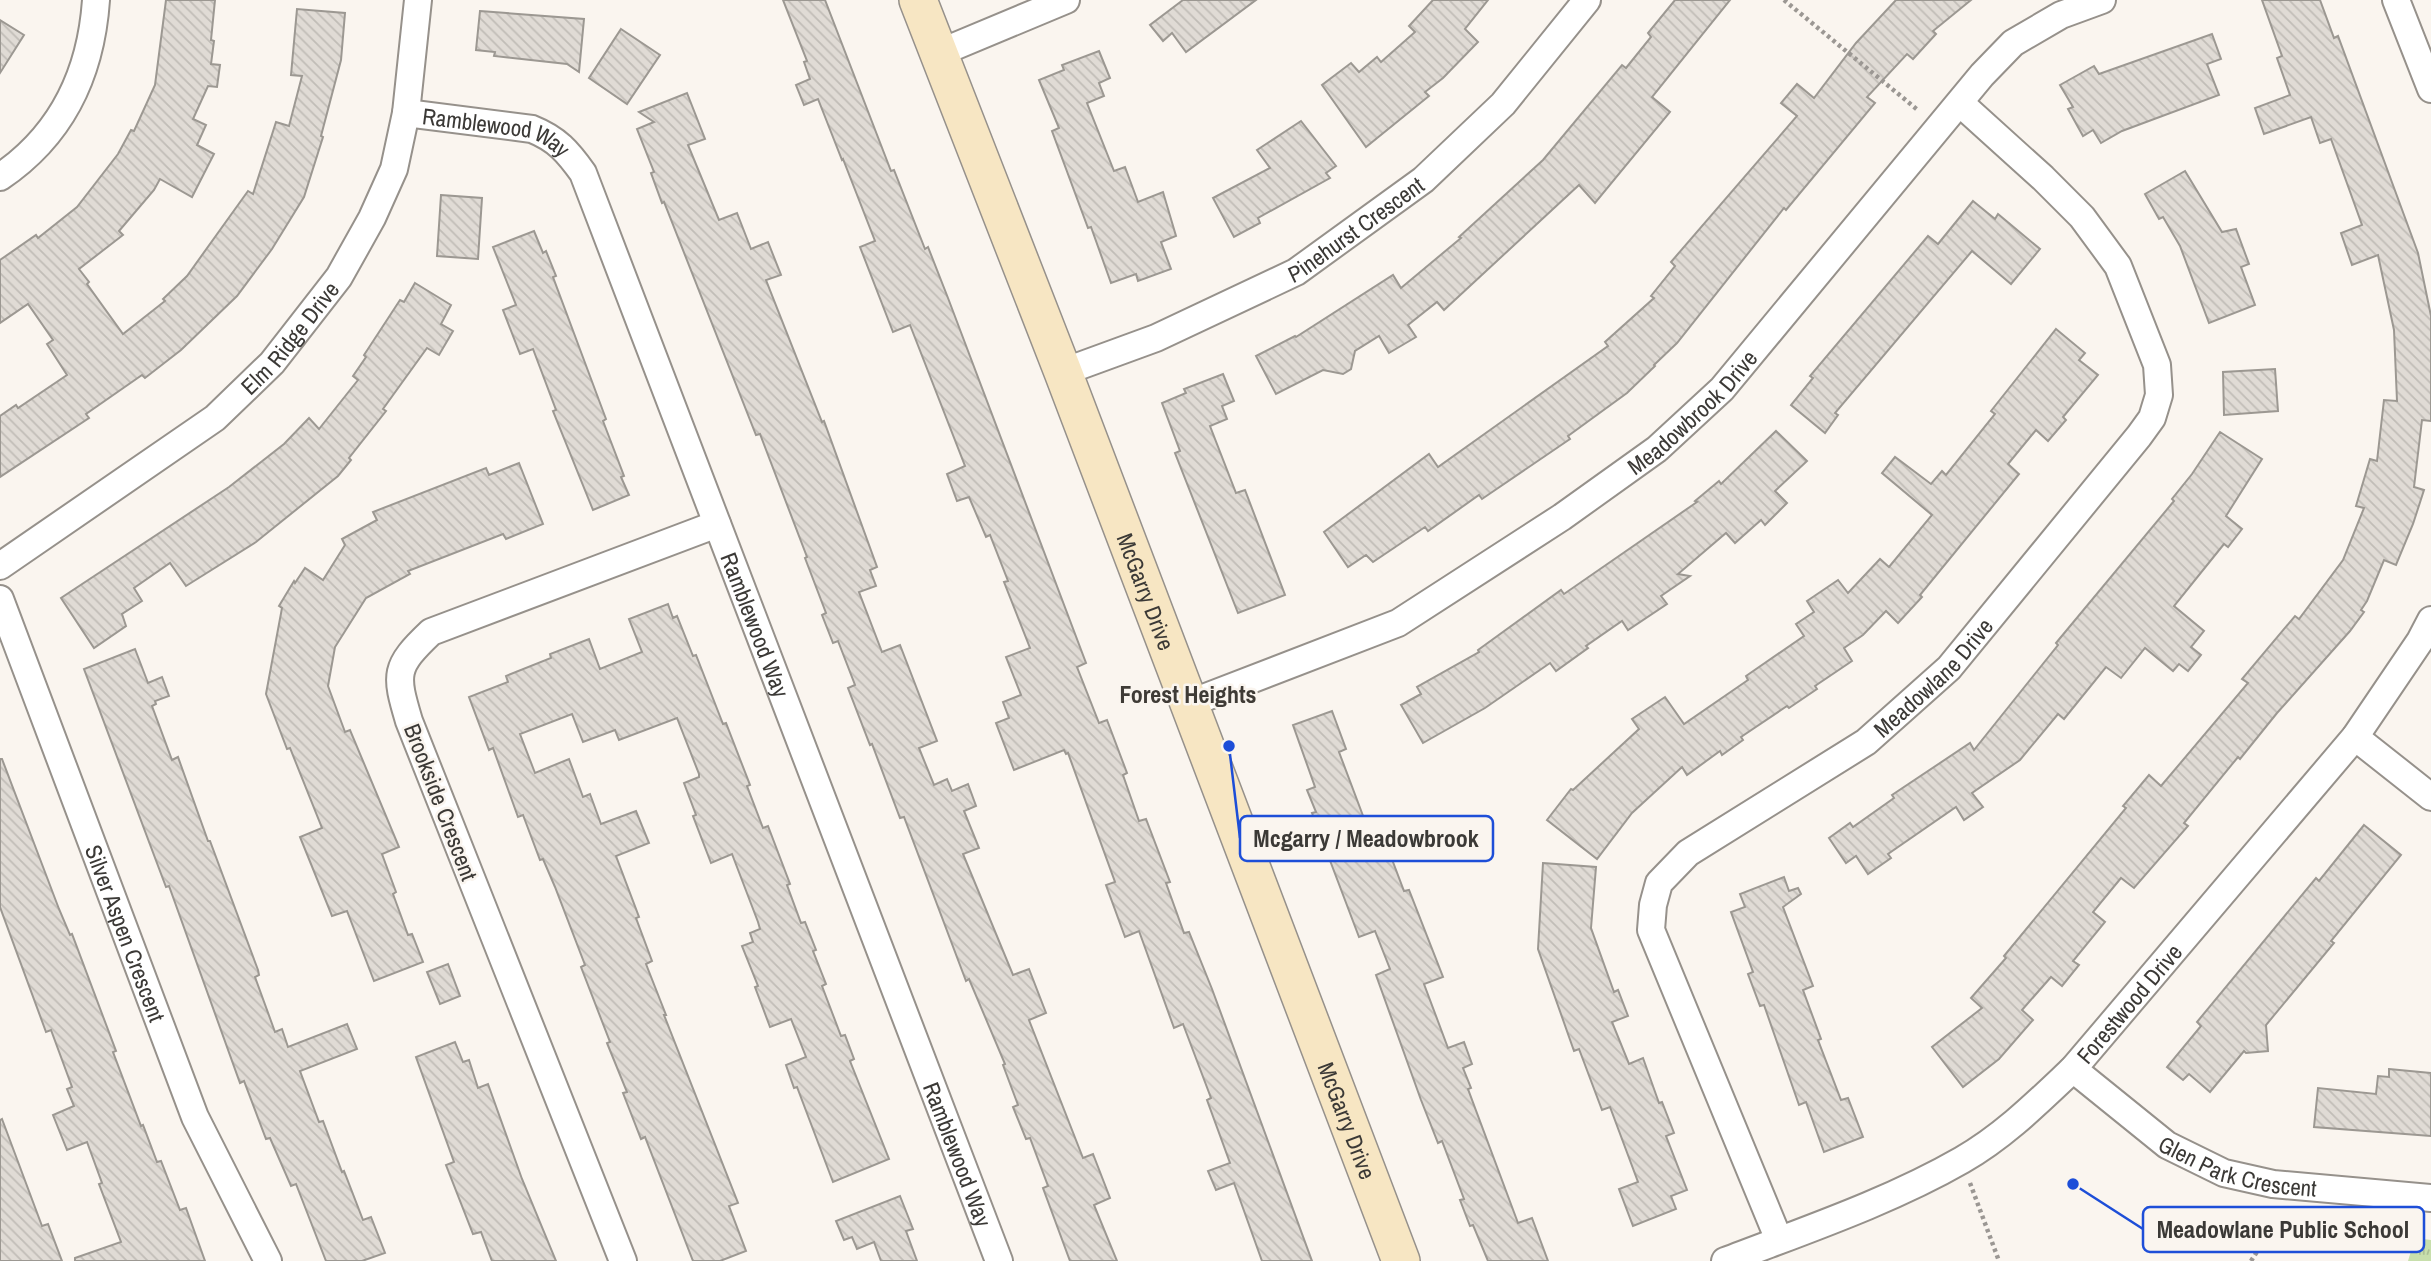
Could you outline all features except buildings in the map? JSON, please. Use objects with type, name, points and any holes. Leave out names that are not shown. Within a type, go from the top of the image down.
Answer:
[{"type":"street","points":[[0,177],[32,151],[54,125],[71,98],[85,68],[94,32],[96,0]]},
{"type":"street","name":"Elm Ridge Drive","points":[[0,566],[215,418],[272,363],[339,277],[372,218],[394,169],[406,113],[418,0]]},
{"type":"street","name":"McGarry Drive","points":[[918,0],[1063,372],[1401,1261]]},
{"type":"street","points":[[939,53],[1066,0]]},
{"type":"street","name":"Pinehurst Crescent","points":[[1063,372],[1156,338],[1296,272],[1423,180],[1503,104],[1587,0]]},
{"type":"street","name":"Meadowbrook Drive","points":[[1188,704],[1398,623],[1562,517],[1657,449],[1722,389],[1982,75],[2013,43],[2061,15],[2102,0]]},
{"type":"street","points":[[2396,0],[2431,89]]},
{"type":"street","name":"Meadowlane Drive","points":[[1779,1240],[1651,930],[1653,905],[1659,883],[1688,853],[1866,742],[1949,668],[2139,436],[2152,418],[2159,395],[2157,365],[2118,266],[2082,217],[2043,177],[1960,103]]},
{"type":"street","name":"Ramblewood Way","points":[[406,113],[532,129],[551,136],[567,150],[583,173],[999,1261]]},
{"type":"street","name":"Brookside Crescent","points":[[623,1261],[409,721],[398,685],[402,664],[431,632],[717,524]]},
{"type":"street","name":"Silver Aspen Crescent","points":[[0,598],[195,1117],[268,1261]]},
{"type":"street","name":"Forestwood Drive","points":[[1725,1261],[1864,1207],[1962,1160],[1999,1136],[2073,1069],[2355,737],[2420,641],[2431,620]]},
{"type":"street","points":[[2355,737],[2431,797]]},
{"type":"street","name":"Glen Park Crescent","points":[[2073,1069],[2167,1146],[2224,1173],[2273,1184],[2431,1198]]},
{"type":"path","points":[[1784,0],[1925,116]]},
{"type":"path","points":[[1962,1160],[1999,1261]]},
{"type":"path","points":[[2250,1261],[2279,1218]]},
{"type":"green space","points":[[2415,1238],[2431,1240],[2431,1261],[2408,1261]]},
{"type":"place","name":"Mcgarry / Meadowbrook","points":[[1229,746]]},
{"type":"place","name":"Meadowlane Public School","points":[[2073,1184]]},
{"type":"district","name":"Forest Heights","points":[[1188,694]]}]
